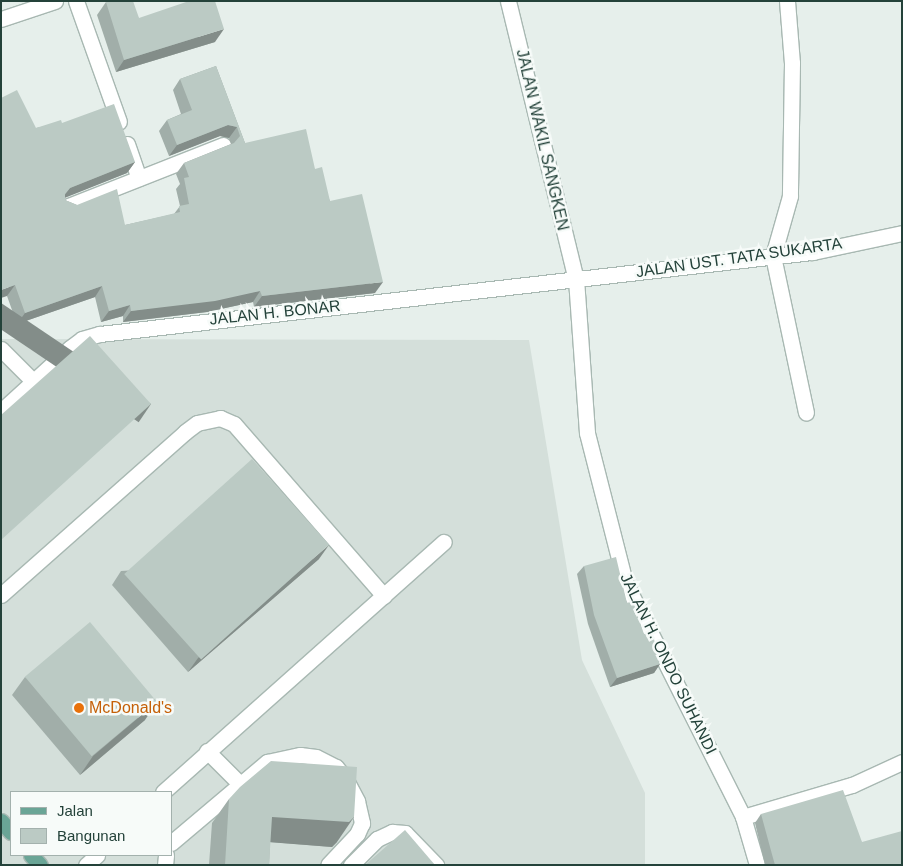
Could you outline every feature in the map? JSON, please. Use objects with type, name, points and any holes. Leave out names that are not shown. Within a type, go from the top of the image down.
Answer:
[{"type":"main road","points":[[1,820],[10,831]]},
{"type":"street","points":[[1,19],[55,1]]},
{"type":"street","points":[[76,1],[139,178]]},
{"type":"street","name":"JALAN WAKIL SANGKEN","points":[[508,1],[576,279]]},
{"type":"street","points":[[787,1],[792,63],[790,196],[774,256],[806,413]]},
{"type":"street","points":[[66,207],[223,145]]},
{"type":"street","name":"JALAN UST. TATA SUKARTA","points":[[576,279],[774,256],[902,233]]},
{"type":"street","name":"JALAN H. BONAR","points":[[1,411],[70,348],[82,339],[100,334],[576,279]]},
{"type":"street","name":"JALAN H. ONDO SUHANDI","points":[[576,279],[587,433],[625,582],[743,817],[757,865]]},
{"type":"street","points":[[1,350],[34,382]]},
{"type":"street","points":[[1,595],[185,432],[197,423],[220,418],[234,424],[384,596]]},
{"type":"street","points":[[164,791],[444,542]]},
{"type":"street","points":[[207,751],[239,784]]},
{"type":"street","points":[[172,842],[267,762],[284,758],[316,757],[336,767],[356,800],[362,823],[357,834],[328,865]]},
{"type":"street","points":[[743,817],[852,785],[902,762]]},
{"type":"street","points":[[351,865],[377,839],[392,832],[405,833],[436,865]]},
{"type":"street","points":[[86,865],[96,856]]},
{"type":"shaded area","points":[[1,339],[529,340],[582,660],[645,793],[645,865],[1,865]]},
{"type":"building","points":[[133,1],[139,18],[189,1],[215,1],[224,29],[124,60],[106,2]]},
{"type":"building","points":[[216,66],[245,143],[306,129],[315,169],[322,167],[330,201],[362,194],[383,282],[262,296],[260,291],[215,301],[131,311],[130,305],[109,311],[102,286],[25,313],[15,285],[1,290],[1,98],[17,90],[36,128],[61,120],[62,123],[114,104],[135,162],[70,188],[65,194],[65,200],[77,205],[117,189],[125,225],[180,212],[179,206],[189,204],[184,178],[189,177],[184,163],[234,143],[240,136],[237,127],[228,125],[177,145],[167,120],[192,110],[180,79]]},
{"type":"building","points":[[90,336],[151,404],[1,540],[1,415]]},
{"type":"building","points":[[252,459],[329,544],[201,660],[124,574]]},
{"type":"building","points":[[616,557],[627,603],[633,601],[644,634],[650,632],[654,639],[660,664],[617,678],[594,615],[584,566]]},
{"type":"building","name":"McDonald's","points":[[90,622],[157,702],[92,756],[25,677]]},
{"type":"building","points":[[271,761],[357,767],[354,817],[349,822],[272,817],[269,865],[225,865],[229,799],[240,787]]},
{"type":"building","points":[[843,790],[862,842],[902,831],[902,865],[775,865],[761,814]]},
{"type":"building","points":[[405,830],[435,865],[365,865]]},
{"type":"place","name":"McDonald's","points":[[79,708]]}]
